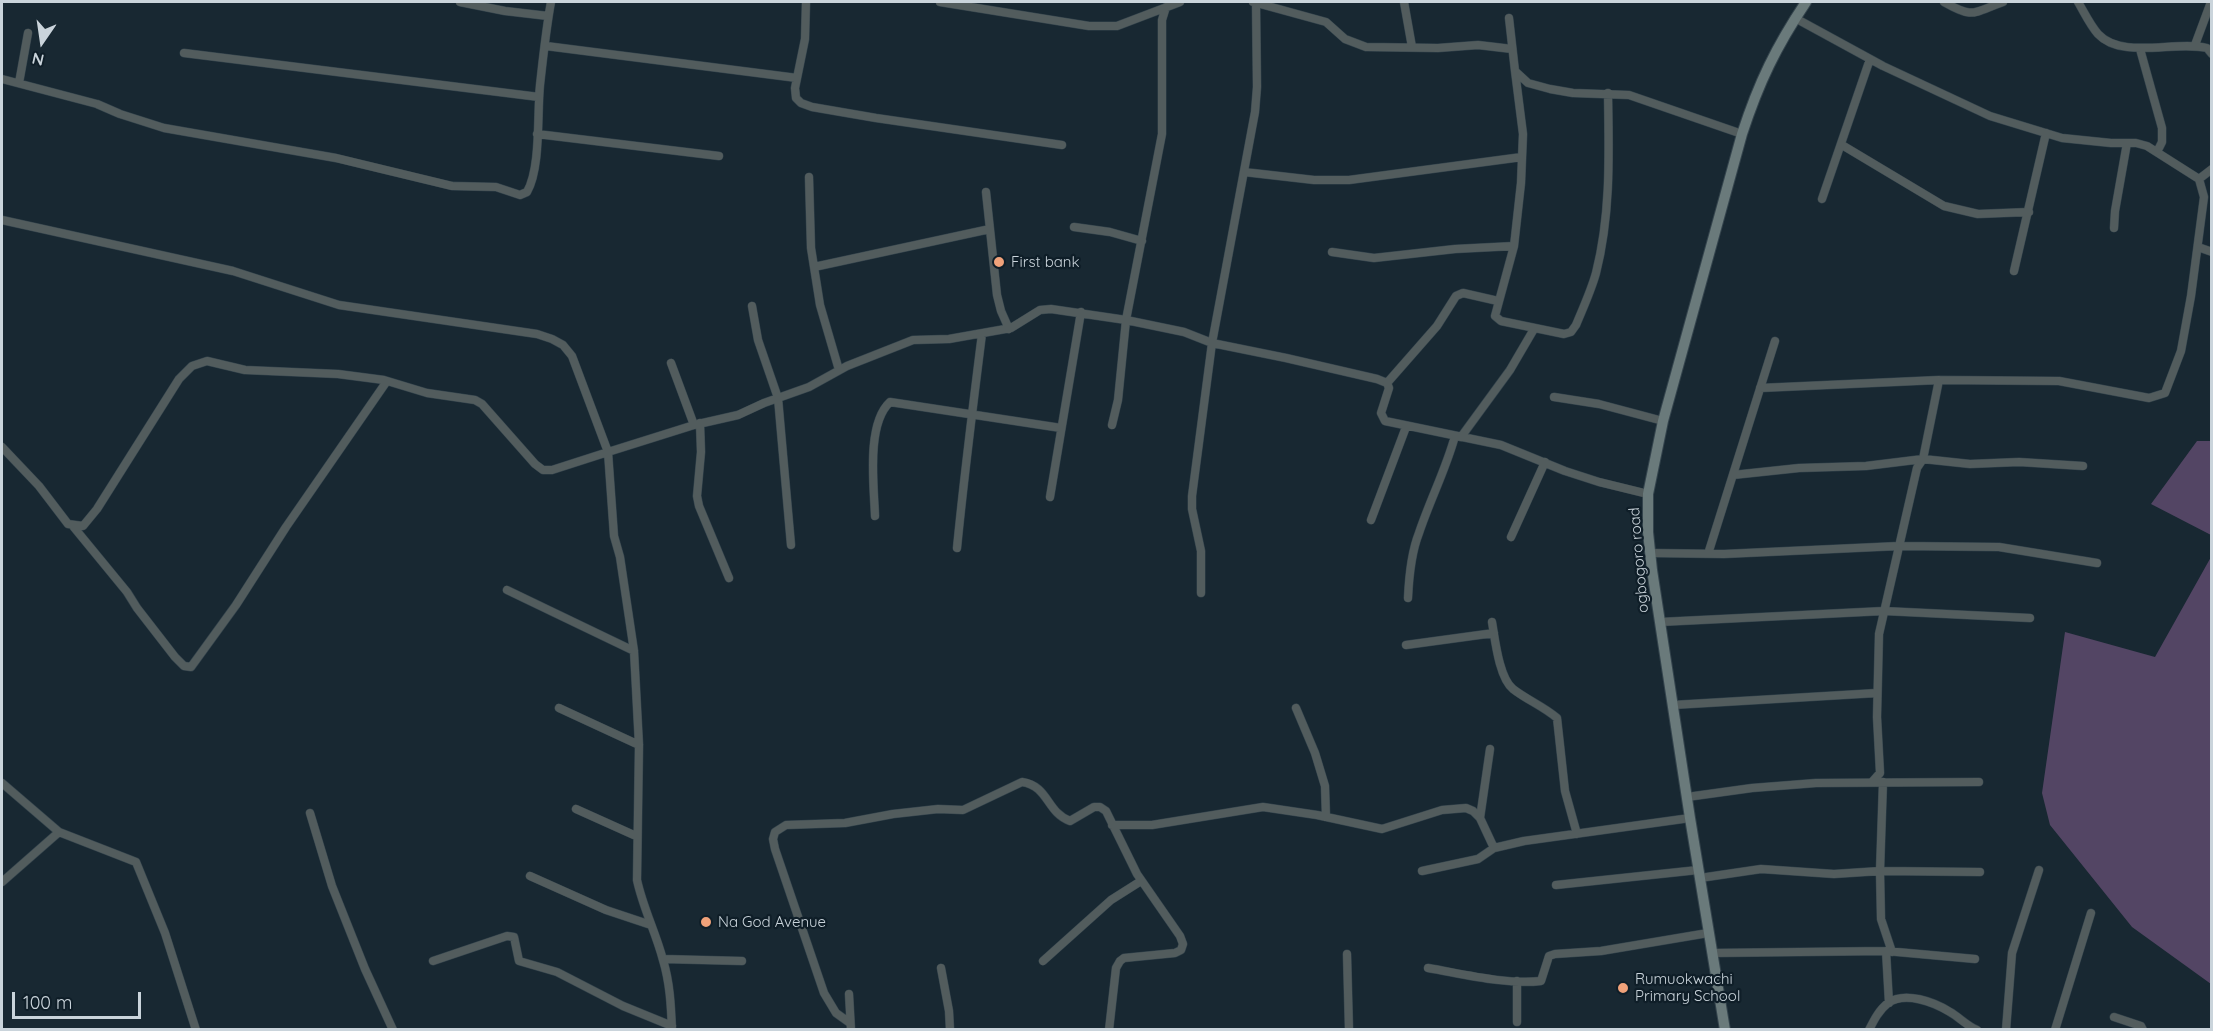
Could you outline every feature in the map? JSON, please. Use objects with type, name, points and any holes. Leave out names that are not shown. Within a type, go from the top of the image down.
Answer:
[{"type":"street","points":[[460,2],[505,11],[548,16]]},
{"type":"street","points":[[2,79],[97,104],[164,128],[336,158],[452,186],[496,187],[520,195],[527,192],[531,182],[551,2]]},
{"type":"street","points":[[806,2],[805,39],[795,88],[796,98],[801,103],[876,118],[1062,145]]},
{"type":"street","points":[[940,2],[1089,26],[1117,26],[1180,2]]},
{"type":"street","points":[[1201,592],[1201,551],[1192,509],[1192,496],[1212,344],[1244,172],[1256,93],[1254,2],[1326,22],[1353,44],[1366,47],[1478,45],[1512,50]]},
{"type":"street","points":[[1404,2],[1412,47]]},
{"type":"street","name":"ogbogoro road","points":[[1725,1029],[1708,933],[1650,553],[1648,494],[1663,421],[1755,93],[1768,66],[1806,2]]},
{"type":"street","points":[[1944,2],[1966,14],[1972,14],[2003,2]]},
{"type":"street","points":[[2078,2],[2097,34],[2108,42],[2140,49],[2195,45],[2207,48],[2211,54]]},
{"type":"street","points":[[2195,45],[2211,2]]},
{"type":"street","points":[[1113,425],[1118,400],[1126,320],[1162,134],[1162,20],[1166,7]]},
{"type":"street","points":[[1509,18],[1523,134],[1521,183],[1514,246],[1498,301],[1495,316],[1497,319],[1564,334],[1571,332],[1576,325],[1595,276],[1602,247],[1610,177],[1608,93]]},
{"type":"street","points":[[1760,388],[1939,380],[2059,381],[2149,398],[2165,393],[2181,351],[2204,197],[2199,179],[2147,146],[2062,138],[1990,116],[1870,59],[1795,18]]},
{"type":"street","points":[[20,83],[28,33]]},
{"type":"street","points":[[546,46],[797,78]]},
{"type":"street","points":[[2140,49],[2162,128],[2162,141],[2157,152]]},
{"type":"street","points":[[184,53],[539,97]]},
{"type":"street","points":[[1822,199],[1870,59]]},
{"type":"street","points":[[1515,71],[1528,83],[1550,90],[1629,95],[1742,134]]},
{"type":"street","points":[[2014,272],[2046,133]]},
{"type":"street","points":[[537,134],[719,156]]},
{"type":"street","points":[[2114,228],[2127,143]]},
{"type":"street","points":[[1842,145],[1944,206],[1978,214],[2029,212]]},
{"type":"street","points":[[1244,172],[1314,180],[1349,180],[1522,157]]},
{"type":"street","points":[[2199,179],[2211,169]]},
{"type":"street","points":[[808,177],[810,248],[822,315],[839,370]]},
{"type":"street","points":[[986,192],[997,295],[1009,328]]},
{"type":"street","points":[[2,220],[233,271],[339,305],[482,325],[552,339],[563,345],[573,356],[608,452],[614,536],[620,557],[634,651],[639,745],[637,880],[641,899],[663,959],[671,996],[672,1028],[557,972],[519,961],[514,937],[507,936],[433,961]]},
{"type":"street","points":[[1074,227],[1110,232],[1142,241]]},
{"type":"street","points":[[814,267],[990,229]]},
{"type":"street","points":[[1332,252],[1374,258],[1455,249],[1514,246]]},
{"type":"street","points":[[2198,247],[2211,252]]},
{"type":"street","points":[[1387,383],[1437,326],[1456,296],[1463,293],[1498,301]]},
{"type":"street","points":[[752,306],[758,340],[778,398],[791,545]]},
{"type":"street","points":[[2,447],[39,486],[68,524],[83,526],[97,509],[179,379],[192,366],[207,361],[245,370],[338,374],[387,381],[453,399],[475,400],[482,404],[535,464],[543,470],[560,469],[697,424],[738,415],[809,387],[839,370],[913,340],[982,334],[1009,328],[1040,310],[1051,309],[1081,312],[1184,332],[1212,344],[1313,364],[1387,383]]},
{"type":"street","points":[[1050,497],[1081,312]]},
{"type":"street","points":[[1408,598],[1409,575],[1418,535],[1458,436],[1516,362],[1534,328]]},
{"type":"street","points":[[957,548],[982,334]]},
{"type":"street","points":[[1708,554],[1775,341]]},
{"type":"street","points":[[671,363],[697,424],[701,452],[697,496],[699,506],[729,578]]},
{"type":"street","points":[[1923,459],[1939,380]]},
{"type":"street","points":[[72,525],[127,592],[175,657],[184,666],[191,667],[236,605],[286,527],[387,381]]},
{"type":"street","points":[[1387,383],[1389,388],[1381,413],[1385,421],[1501,445],[1599,482],[1648,494]]},
{"type":"street","points":[[1554,397],[1599,404],[1663,421]]},
{"type":"street","points":[[875,516],[874,445],[880,420],[890,402],[1061,428]]},
{"type":"street","points":[[1371,520],[1406,426]]},
{"type":"street","points":[[1733,476],[1799,468],[1916,464],[1923,459],[1970,464],[2019,462],[2084,466]]},
{"type":"street","points":[[1511,537],[1545,462]]},
{"type":"street","points":[[1889,1003],[1889,952],[1881,919],[1880,871],[1887,782],[1880,773],[1877,693],[1879,634],[1916,464]]},
{"type":"street","points":[[1650,553],[1708,554],[1899,546],[1999,547],[2097,563]]},
{"type":"street","points":[[507,590],[634,651]]},
{"type":"street","points":[[1660,622],[1884,611],[2030,618]]},
{"type":"street","points":[[1492,622],[1507,683],[1513,690],[1557,718],[1565,791],[1576,834]]},
{"type":"street","points":[[1406,645],[1494,633]]},
{"type":"street","points":[[1673,705],[1877,693]]},
{"type":"street","points":[[559,708],[639,745]]},
{"type":"street","points":[[1296,708],[1315,753],[1325,786],[1326,817]]},
{"type":"street","points":[[1480,818],[1490,749]]},
{"type":"street","points":[[1872,782],[1880,773]]},
{"type":"street","points":[[851,1026],[830,1005],[817,974],[773,839],[775,832],[786,825],[844,823],[938,809],[963,810],[1022,782],[1031,783],[1038,788],[1055,812],[1070,821],[1094,807],[1100,807],[1106,811],[1141,881],[1180,936],[1183,944],[1181,950],[1175,953],[1124,958],[1120,961],[1116,968],[1109,1029]]},
{"type":"street","points":[[1687,797],[1752,788],[1872,782],[1979,782]]},
{"type":"street","points":[[2,783],[58,832],[135,862],[165,933],[196,1029]]},
{"type":"street","points":[[1112,825],[1152,825],[1263,807],[1326,817],[1382,830],[1442,810],[1466,808],[1480,818],[1494,848]]},
{"type":"street","points":[[576,809],[636,836]]},
{"type":"street","points":[[310,813],[332,886],[365,969],[393,1029]]},
{"type":"street","points":[[1422,871],[1478,859],[1494,848],[1524,840],[1690,818]]},
{"type":"street","points":[[2,882],[58,832]]},
{"type":"street","points":[[1556,885],[1761,869],[1834,874],[1880,871],[1980,872]]},
{"type":"street","points":[[2006,1029],[2012,953],[2039,870]]},
{"type":"street","points":[[530,876],[606,910],[651,925]]},
{"type":"street","points":[[1043,961],[1111,900],[1141,881]]},
{"type":"street","points":[[2055,1029],[2091,913]]},
{"type":"street","points":[[1428,969],[1517,981],[1541,981],[1549,956],[1555,954],[1601,951],[1708,933]]},
{"type":"street","points":[[1712,953],[1889,952],[1975,959]]},
{"type":"street","points":[[1347,954],[1349,1029]]},
{"type":"street","points":[[663,959],[742,961]]},
{"type":"street","points":[[941,968],[950,1029]]},
{"type":"street","points":[[1517,981],[1517,1022]]},
{"type":"street","points":[[849,994],[851,1026]]},
{"type":"street","points":[[1869,1029],[1876,1016],[1889,1003],[1909,998],[1931,1002],[1977,1029]]},
{"type":"street","points":[[2114,1017],[2141,1026],[2143,1029]]},
{"type":"shaded area","points":[[2197,441],[2211,441],[2211,535],[2151,504]]},
{"type":"shaded area","points":[[2211,557],[2211,984],[2132,927],[2050,825],[2042,793],[2065,632],[2155,657]]},
{"type":"place","name":"First bank","points":[[999,262]]},
{"type":"place","name":"Na God Avenue","points":[[706,922]]},
{"type":"place","name":"Rumuokwachi Primary School","points":[[1623,988]]}]
